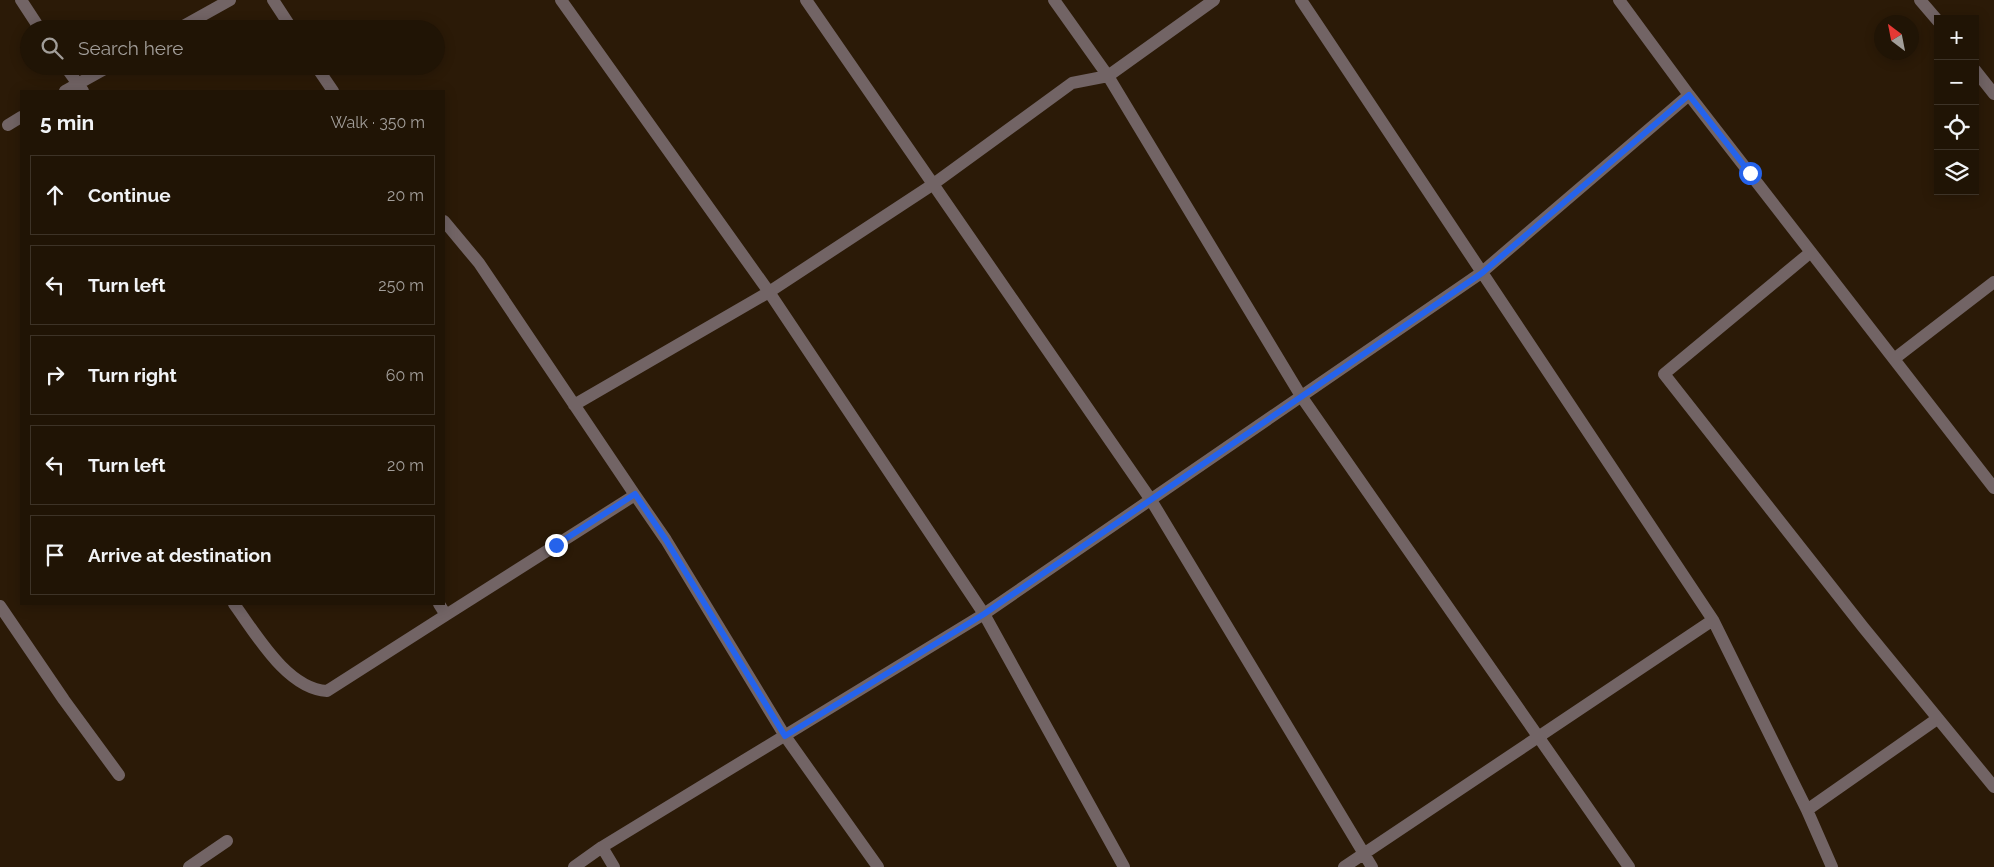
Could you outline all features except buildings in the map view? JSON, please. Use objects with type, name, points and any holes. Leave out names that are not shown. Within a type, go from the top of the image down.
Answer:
[{"type":"street","points":[[21,0],[34,20]]},
{"type":"street","points":[[194,20],[230,0]]},
{"type":"street","points":[[273,0],[286,20]]},
{"type":"street","points":[[560,0],[769,292],[984,614],[1124,867]]},
{"type":"street","points":[[806,0],[1151,500],[1372,867]]},
{"type":"street","points":[[1054,0],[1108,76],[1301,396],[1630,867]]},
{"type":"street","points":[[574,405],[769,292],[932,185],[1072,83],[1108,76],[1214,0]]},
{"type":"street","points":[[1301,0],[1713,620],[1807,810],[1832,867]]},
{"type":"street","points":[[1619,0],[1689,95],[1994,488]]},
{"type":"street","points":[[1920,0],[1934,17]]},
{"type":"street","points":[[71,75],[80,88],[98,75]]},
{"type":"street","points":[[322,75],[332,90]]},
{"type":"street","points":[[1979,75],[1994,94]]},
{"type":"street","points":[[574,867],[984,614],[1482,273],[1689,95]]},
{"type":"street","points":[[8,125],[20,118]]},
{"type":"street","points":[[445,222],[479,263],[666,540],[785,736],[878,867]]},
{"type":"street","points":[[1811,252],[1664,374],[1937,719],[1994,787]]},
{"type":"street","points":[[1894,359],[1994,282]]},
{"type":"street","points":[[235,605],[274,659],[306,687],[328,691],[635,494]]},
{"type":"street","points":[[440,605],[446,615]]},
{"type":"street","points":[[0,606],[118,775]]},
{"type":"street","points":[[1344,867],[1713,620]]},
{"type":"street","points":[[1807,810],[1937,719]]},
{"type":"street","points":[[189,867],[227,841]]},
{"type":"street","points":[[602,848],[614,867]]},
{"type":"route","points":[[556,545],[635,494],[666,540],[785,736],[984,614],[1482,273],[1689,95],[1750,173]]}]
